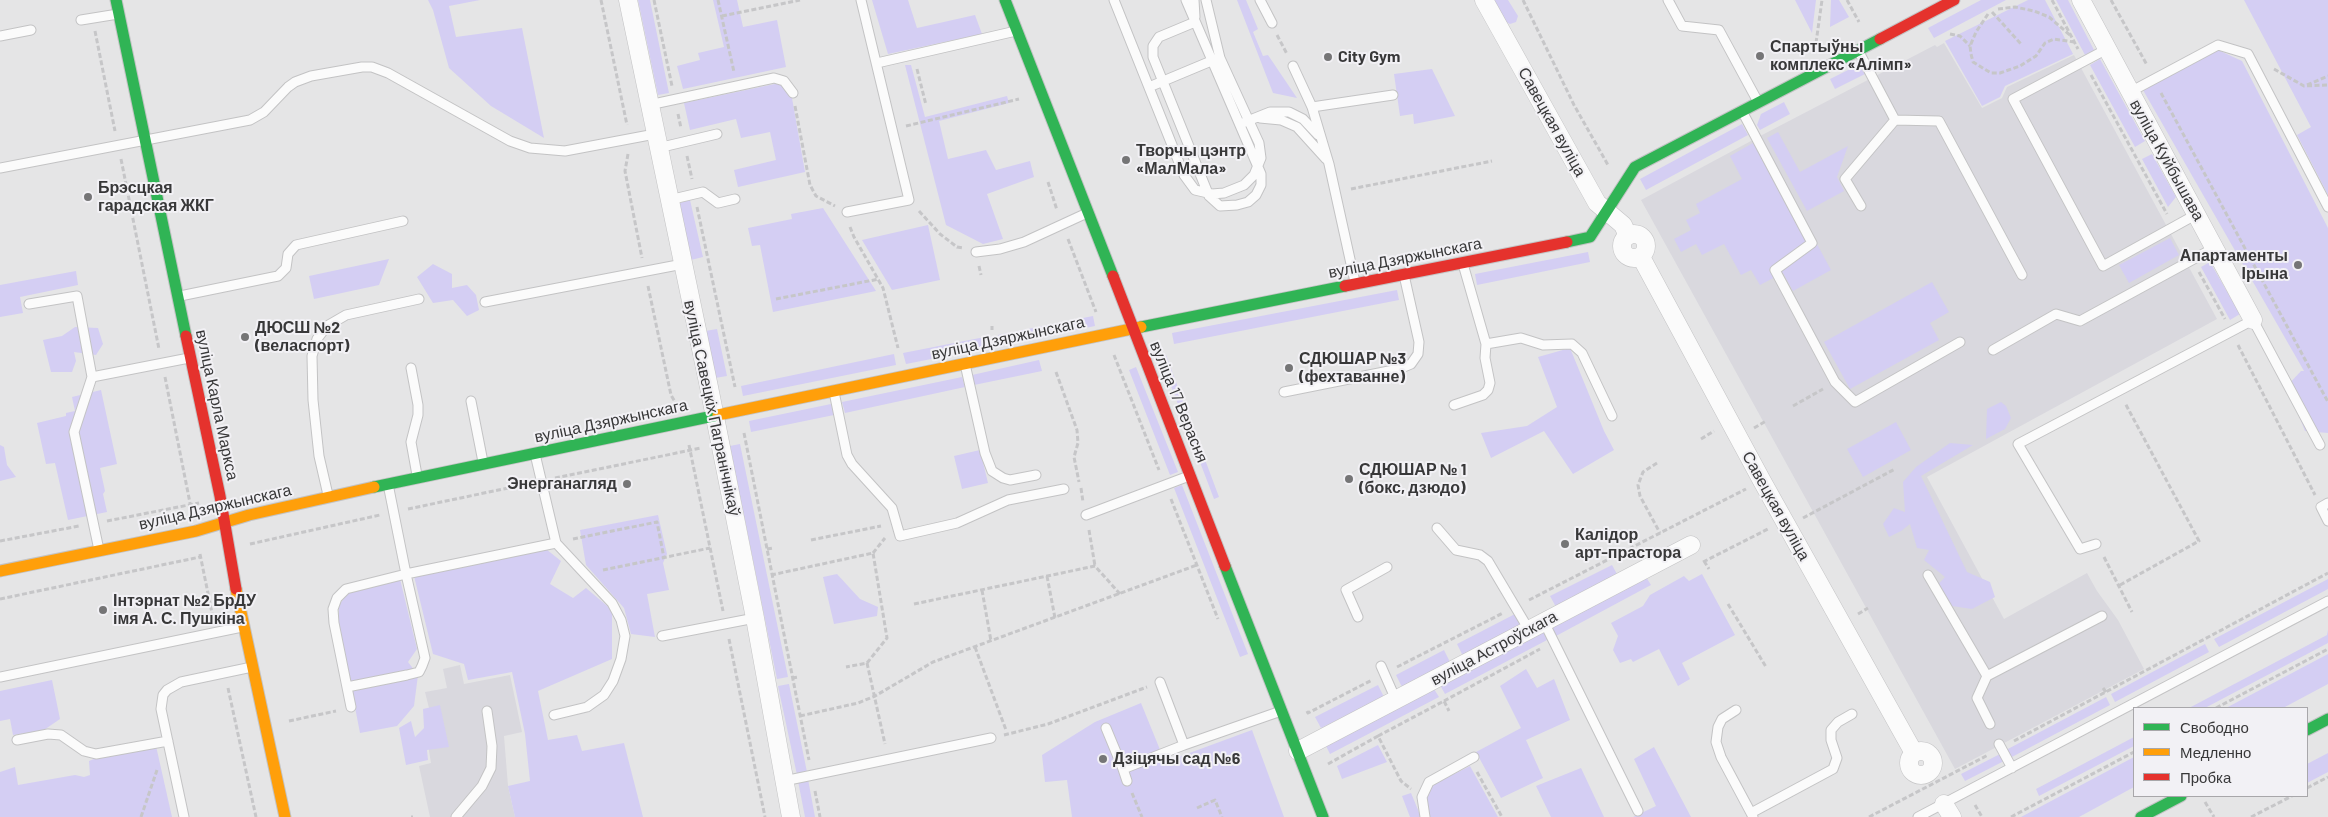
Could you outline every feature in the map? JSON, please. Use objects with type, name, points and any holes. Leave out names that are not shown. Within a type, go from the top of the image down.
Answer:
[{"type":"street","name":"вуліца Карла Маркса","points":[[116,0],[144,141],[220,496],[228,551],[285,817]]},
{"type":"street","name":"вуліца Савецкіх Пагранічнікаў","points":[[628,0],[715,417],[755,618],[791,817]]},
{"type":"street","name":"вуліца 17 Верасня","points":[[1005,0],[1323,817]]},
{"type":"street","name":"Савецкая вуліца","points":[[1484,0],[1597,203],[1623,225],[1628,236],[1636,234],[1645,241],[1646,248],[1640,257],[1762,481],[1914,753],[1921,751],[1931,757],[1933,765],[1929,780]]},
{"type":"street","name":"вуліца Дзяржынскага","points":[[0,571],[225,523],[249,515],[483,464],[740,412],[1132,328],[1463,264],[1590,237],[1635,167],[1859,52],[1954,0]]},
{"type":"street","name":"вуліца Куйбышава","points":[[2081,0],[2253,320]]},
{"type":"street","name":"вуліца Астроўскага","points":[[1298,751],[1691,545]]},
{"type":"street","points":[[2308,729],[2328,719]]},
{"type":"street","points":[[2141,817],[2179,797]]},
{"type":"lane","points":[[847,212],[908,200],[861,0]]},
{"type":"lane","points":[[1114,0],[1187,181],[1195,190],[1205,194],[1230,191],[1244,185],[1254,176],[1260,163],[1261,153],[1259,143],[1220,58],[1206,0]]},
{"type":"lane","points":[[1186,0],[1259,170],[1261,185],[1256,195],[1248,202],[1231,206],[1220,206],[1209,196],[1153,57],[1153,46],[1159,37],[1195,22]]},
{"type":"lane","points":[[1194,0],[1195,22]]},
{"type":"lane","points":[[1260,0],[1272,23]]},
{"type":"lane","points":[[1668,0],[1682,26],[1720,30],[1758,103]]},
{"type":"lane","points":[[81,20],[118,14]]},
{"type":"lane","points":[[0,36],[32,30]]},
{"type":"lane","points":[[877,63],[1017,31]]},
{"type":"lane","points":[[2130,92],[2218,45],[2248,54],[2328,207]]},
{"type":"lane","points":[[2107,49],[2013,99],[2103,266],[2197,214]]},
{"type":"lane","points":[[1859,52],[1896,120]]},
{"type":"lane","points":[[1149,87],[1220,58]]},
{"type":"lane","points":[[1293,66],[1312,107],[1322,139],[1356,285]]},
{"type":"lane","points":[[0,168],[255,118],[264,112],[295,82],[311,76],[362,67],[388,73],[510,141],[530,148],[565,150],[630,139],[684,142],[718,134]]},
{"type":"lane","points":[[649,105],[774,78],[784,81],[792,94]]},
{"type":"lane","points":[[1312,107],[1394,95]]},
{"type":"lane","points":[[1239,124],[1276,111],[1295,113],[1309,124],[1322,139]]},
{"type":"lane","points":[[1742,111],[1812,243],[1775,270],[1835,382],[1855,402],[1960,342]]},
{"type":"lane","points":[[1257,117],[1281,120],[1297,127],[1329,164]]},
{"type":"lane","points":[[1861,206],[1845,178],[1896,120]]},
{"type":"lane","points":[[1896,120],[1939,121],[2022,275]]},
{"type":"lane","points":[[669,200],[703,192],[718,203],[735,199]]},
{"type":"lane","points":[[976,252],[1000,249],[1024,242],[1088,213]]},
{"type":"lane","points":[[178,296],[278,276],[286,268],[288,254],[296,245],[402,221]]},
{"type":"lane","points":[[1993,350],[2056,314],[2080,321],[2214,248]]},
{"type":"lane","points":[[485,302],[683,264]]},
{"type":"lane","points":[[1454,405],[1483,395],[1488,390],[1490,383],[1484,358],[1486,344],[1463,264]]},
{"type":"lane","points":[[1284,392],[1399,369],[1411,364],[1419,348],[1404,275]]},
{"type":"lane","points":[[28,304],[76,296],[92,377],[74,432],[99,550]]},
{"type":"lane","points":[[329,498],[319,456],[313,400],[312,356],[317,339],[327,326],[339,318],[362,310],[419,299]]},
{"type":"lane","points":[[2096,544],[2080,549],[2018,444],[2253,320],[2320,445]]},
{"type":"lane","points":[[1486,344],[1521,338],[1543,345],[1572,344],[1582,353],[1612,416]]},
{"type":"lane","points":[[92,377],[191,358]]},
{"type":"lane","points":[[965,364],[985,453],[992,471],[1010,480],[1036,475]]},
{"type":"lane","points":[[411,368],[418,405],[418,415],[411,442],[417,478]]},
{"type":"lane","points":[[834,391],[847,455],[852,464],[892,508],[900,536],[957,523],[1008,500],[1064,489]]},
{"type":"lane","points":[[471,402],[483,464]]},
{"type":"lane","points":[[535,454],[556,543],[607,597],[618,614],[624,636],[623,652],[613,681],[601,698],[587,707],[554,715]]},
{"type":"lane","points":[[1086,515],[1191,476]]},
{"type":"lane","points":[[347,687],[419,672],[425,658],[388,484]]},
{"type":"lane","points":[[2328,503],[2321,507],[2328,521]]},
{"type":"lane","points":[[1437,528],[1456,550],[1485,558],[1516,606],[1536,626],[1638,811]]},
{"type":"lane","points":[[352,707],[333,616],[338,598],[346,589],[406,574],[556,543]]},
{"type":"lane","points":[[1358,617],[1346,590],[1387,567]]},
{"type":"lane","points":[[1928,575],[1987,676]]},
{"type":"lane","points":[[1918,817],[1948,810],[2012,768],[2328,601]]},
{"type":"lane","points":[[1990,724],[1977,698],[1987,676],[2102,616]]},
{"type":"lane","points":[[662,636],[755,618]]},
{"type":"lane","points":[[0,678],[244,627]]},
{"type":"lane","points":[[184,817],[160,702],[167,690],[191,679],[253,667]]},
{"type":"lane","points":[[1383,670],[1396,700]]},
{"type":"lane","points":[[1160,682],[1184,745]]},
{"type":"lane","points":[[1736,710],[1722,719],[1718,727],[1716,742],[1721,757],[1752,815],[1833,769],[1837,758],[1831,740],[1831,730],[1838,722],[1852,714]]},
{"type":"lane","points":[[456,817],[482,786],[491,768],[492,746],[487,711]]},
{"type":"lane","points":[[1123,770],[1184,745],[1283,711]]},
{"type":"lane","points":[[1106,728],[1127,781]]},
{"type":"lane","points":[[17,740],[48,734],[61,735],[84,751],[96,754],[168,741]]},
{"type":"lane","points":[[784,781],[991,738]]},
{"type":"lane","points":[[2000,746],[2012,768]]},
{"type":"lane","points":[[1425,817],[1422,802],[1423,792],[1434,779],[1473,758]]},
{"type":"path","points":[[601,0],[630,139],[625,171],[671,395],[685,422],[690,450]]},
{"type":"path","points":[[654,0],[740,412],[820,817]]},
{"type":"path","points":[[718,0],[737,86]]},
{"type":"path","points":[[722,16],[800,0]]},
{"type":"path","points":[[1523,0],[1574,105],[1621,188]]},
{"type":"path","points":[[1816,43],[1822,0]]},
{"type":"path","points":[[1846,0],[1859,22]]},
{"type":"path","points":[[2111,0],[2328,402]]},
{"type":"path","points":[[1998,9],[2015,8],[2034,11],[2048,17],[2072,37]]},
{"type":"path","points":[[1970,46],[1976,32],[1990,13],[2021,44]]},
{"type":"path","points":[[93,18],[190,506]]},
{"type":"path","points":[[1272,23],[1293,66]]},
{"type":"path","points":[[1950,34],[1960,36],[1966,40],[1970,46],[1973,62],[1991,73],[2000,73],[2020,66],[2036,56],[2045,43],[2054,39],[2075,43]]},
{"type":"path","points":[[914,54],[926,104]]},
{"type":"path","points":[[2248,54],[2304,86],[2328,85]]},
{"type":"path","points":[[2304,86],[2328,76]]},
{"type":"path","points":[[792,94],[813,191],[816,196],[847,212],[854,237],[879,279],[890,308],[898,348]]},
{"type":"path","points":[[893,130],[1021,98]]},
{"type":"path","points":[[1347,190],[1492,161]]},
{"type":"path","points":[[908,200],[940,234],[957,247],[976,252]]},
{"type":"path","points":[[776,300],[879,279]]},
{"type":"path","points":[[1056,372],[1078,433],[1075,460],[1095,566],[1120,594]]},
{"type":"path","points":[[1793,406],[1835,382]]},
{"type":"path","points":[[2119,392],[2199,542],[2120,585]]},
{"type":"path","points":[[0,599],[228,551],[251,544],[394,512],[720,445],[745,438]]},
{"type":"path","points":[[1657,463],[1642,472],[1638,485],[1640,496],[1660,533]]},
{"type":"path","points":[[1788,527],[1895,468]]},
{"type":"path","points":[[1304,703],[1308,713],[1383,670],[1516,606],[1762,481]]},
{"type":"path","points":[[0,541],[190,506],[220,496]]},
{"type":"path","points":[[556,543],[657,522],[664,558]]},
{"type":"path","points":[[811,540],[888,525]]},
{"type":"path","points":[[2096,544],[2120,585],[2132,612]]},
{"type":"path","points":[[585,574],[710,548]]},
{"type":"path","points":[[766,549],[774,548]]},
{"type":"path","points":[[771,575],[873,553],[888,638],[868,662],[846,667]]},
{"type":"path","points":[[1704,562],[1709,569]]},
{"type":"path","points":[[800,716],[850,705],[875,696],[924,665],[1120,594],[1196,564]]},
{"type":"path","points":[[914,604],[1095,566]]},
{"type":"path","points":[[1869,817],[1929,780],[2106,692],[2328,573]]},
{"type":"path","points":[[1047,576],[1055,618]]},
{"type":"path","points":[[982,590],[991,641]]},
{"type":"path","points":[[1728,604],[1766,667]]},
{"type":"path","points":[[975,647],[1007,735]]},
{"type":"path","points":[[2218,707],[2328,649]]},
{"type":"path","points":[[2158,659],[2160,663]]},
{"type":"path","points":[[868,662],[888,760]]},
{"type":"path","points":[[792,678],[799,676]]},
{"type":"path","points":[[991,738],[1061,720],[1160,682]]},
{"type":"path","points":[[2103,688],[2106,692]]},
{"type":"path","points":[[1331,772],[1328,763],[1444,701],[1449,711]]},
{"type":"path","points":[[288,721],[352,707]]},
{"type":"path","points":[[1378,736],[1401,781],[1409,788],[1423,792]]},
{"type":"path","points":[[141,817],[168,741]]},
{"type":"path","points":[[2012,817],[2133,753]]},
{"type":"path","points":[[1473,758],[1502,817]]},
{"type":"path","points":[[2308,787],[2328,777]]},
{"type":"path","points":[[1127,781],[1142,817]]},
{"type":"path","points":[[2202,797],[2214,817]]},
{"type":"path","points":[[2251,817],[2290,797]]},
{"type":"path","points":[[1197,808],[1215,800],[1222,817]]},
{"type":"path","points":[[1974,804],[1982,817]]},
{"type":"shaded area","points":[[428,0],[480,0],[449,6],[456,37],[522,28],[544,138],[491,106],[449,68],[433,10]]},
{"type":"shaded area","points":[[638,0],[650,0],[669,93],[658,95]]},
{"type":"shaded area","points":[[713,0],[737,0],[743,27],[777,20],[786,67],[683,89],[677,66],[700,60],[698,53],[724,47]]},
{"type":"shaded area","points":[[872,0],[908,0],[917,28],[975,15],[982,34],[888,54]]},
{"type":"shaded area","points":[[1237,0],[1246,0],[1258,29],[1253,32],[1263,56],[1268,55],[1297,98],[1273,93]]},
{"type":"shaded area","points":[[1494,0],[1508,0],[1518,16],[1516,22],[1510,24],[1506,22]]},
{"type":"shaded area","points":[[1795,0],[1816,0],[1812,33]]},
{"type":"shaded area","points":[[1831,0],[1839,0],[1849,17],[1830,27]]},
{"type":"shaded area","points":[[1981,0],[2006,0],[1934,38],[1928,28]]},
{"type":"shaded area","points":[[2028,0],[2045,0],[2073,54],[2005,86],[2000,97],[1982,106],[1945,41]]},
{"type":"shaded area","points":[[2056,0],[2068,0],[2094,50],[2085,55]]},
{"type":"shaded area","points":[[2244,0],[2328,0],[2328,195],[2297,135],[2311,127]]},
{"type":"shaded area","points":[[1944,43],[1982,108],[2002,98],[2007,87],[2074,55],[2217,319],[1927,477],[2004,619],[2087,573],[2097,591],[2118,620],[2144,669],[1955,769],[1641,200],[1935,45],[1937,47]]},
{"type":"shaded area","points":[[2218,50],[2242,61],[2328,228],[2328,433],[2305,431],[2287,386],[2301,371],[2304,371],[2143,90]]},
{"type":"shaded area","points":[[2100,59],[2145,141],[2135,147],[2090,65]]},
{"type":"shaded area","points":[[905,65],[911,65],[925,117],[1007,96],[1009,103],[939,121],[948,159],[986,150],[996,170],[1030,161],[1034,177],[987,194],[1003,239],[983,244],[946,225]]},
{"type":"shaded area","points":[[1854,67],[1862,70],[1865,74],[1835,89],[1830,79]]},
{"type":"shaded area","points":[[1432,69],[1455,116],[1414,124],[1413,114],[1400,116],[1394,74]]},
{"type":"shaded area","points":[[789,81],[805,172],[738,187],[734,170],[776,160],[770,132],[741,138],[736,119],[690,130],[684,103]]},
{"type":"shaded area","points":[[1784,102],[1790,114],[1760,130],[1757,125],[1761,114]]},
{"type":"shaded area","points":[[1742,124],[1748,135],[1646,190],[1640,179]]},
{"type":"shaded area","points":[[1778,132],[1800,172],[1848,146],[1837,177],[1844,191],[1807,211],[1767,138]]},
{"type":"shaded area","points":[[1760,139],[1831,270],[1793,291],[1783,273],[1760,285],[1751,270],[1741,275],[1724,244],[1702,255],[1696,244],[1681,252],[1674,239],[1691,230],[1686,220],[1700,213],[1696,204],[1742,179],[1730,156]]},
{"type":"shaded area","points":[[2152,154],[2176,197],[2168,207],[2142,159]]},
{"type":"shaded area","points":[[690,200],[703,257],[691,260],[679,203]]},
{"type":"shaded area","points":[[823,208],[876,291],[773,312],[760,245],[752,246],[748,228],[792,219],[791,214]]},
{"type":"shaded area","points":[[928,225],[940,280],[892,290],[862,240]]},
{"type":"shaded area","points":[[2170,238],[2179,255],[2129,283],[2119,265]]},
{"type":"shaded area","points":[[1588,252],[1590,262],[1477,285],[1475,274]]},
{"type":"shaded area","points":[[389,259],[379,285],[314,299],[309,276]]},
{"type":"shaded area","points":[[2210,262],[2240,314],[2230,320],[2201,267]]},
{"type":"shaded area","points":[[433,264],[452,274],[452,288],[467,285],[476,295],[479,310],[467,316],[453,300],[433,303],[417,277]]},
{"type":"shaded area","points":[[76,271],[78,285],[20,297],[23,313],[0,317],[0,285]]},
{"type":"shaded area","points":[[1932,282],[1949,312],[1930,323],[1939,340],[1850,389],[1824,342]]},
{"type":"shaded area","points":[[1397,290],[1399,300],[1174,344],[1172,333]]},
{"type":"shaded area","points":[[1093,316],[1095,326],[1000,345],[998,335]]},
{"type":"shaded area","points":[[75,327],[98,328],[103,344],[96,355],[74,352],[76,361],[72,372],[51,372],[43,340],[62,336]]},
{"type":"shaded area","points":[[717,329],[727,376],[715,378],[705,331]]},
{"type":"shaded area","points":[[990,336],[992,347],[906,364],[903,353]]},
{"type":"shaded area","points":[[1570,348],[1604,431],[1614,450],[1573,474],[1544,431],[1491,458],[1481,433],[1527,426],[1557,407],[1538,357]]},
{"type":"shaded area","points":[[894,354],[896,365],[743,396],[741,386]]},
{"type":"shaded area","points":[[1166,355],[1219,497],[1214,499],[1160,357]]},
{"type":"shaded area","points":[[1039,360],[1042,371],[974,385],[972,375]]},
{"type":"shaded area","points":[[1136,367],[1178,472],[1170,475],[1129,370]]},
{"type":"shaded area","points":[[962,377],[965,387],[845,413],[842,402]]},
{"type":"shaded area","points":[[101,390],[117,464],[100,468],[107,512],[68,520],[55,463],[46,464],[37,423],[66,416],[66,413],[75,411],[72,397]]},
{"type":"shaded area","points":[[2001,402],[2006,406],[2011,418],[2005,429],[1986,439],[1987,409]]},
{"type":"shaded area","points":[[831,404],[834,415],[751,432],[749,421]]},
{"type":"shaded area","points":[[1896,422],[1911,450],[1863,477],[1847,449]]},
{"type":"shaded area","points":[[1950,443],[1973,445],[1921,476],[1967,572],[1990,582],[1995,597],[1972,609],[1945,605],[1933,590],[1945,577],[1924,560],[1929,550],[1917,548],[1910,524],[1889,537],[1883,524],[1894,508],[1905,512],[1903,482],[1916,467]]},
{"type":"shaded area","points":[[740,444],[788,677],[777,679],[730,446]]},
{"type":"shaded area","points":[[0,445],[4,447],[7,465],[16,477],[0,481]]},
{"type":"shaded area","points":[[980,450],[988,483],[962,489],[954,456]]},
{"type":"shaded area","points":[[1182,485],[1248,654],[1240,657],[1174,488]]},
{"type":"shaded area","points":[[658,515],[667,554],[663,563],[669,590],[647,594],[655,637],[631,634],[624,608],[586,565],[580,530]]},
{"type":"shaded area","points":[[546,549],[561,561],[550,584],[573,598],[586,588],[612,610],[612,659],[538,691],[548,740],[577,735],[582,751],[624,743],[643,817],[515,817],[508,786],[530,781],[525,734],[512,672],[468,680],[464,664],[433,654],[414,576]]},
{"type":"shaded area","points":[[1612,565],[1618,576],[1556,607],[1550,596]]},
{"type":"shaded area","points":[[837,574],[860,599],[878,607],[877,616],[834,624],[823,577]]},
{"type":"shaded area","points":[[1702,574],[1735,635],[1682,663],[1690,679],[1678,686],[1659,649],[1633,662],[1631,659],[1620,663],[1613,650],[1618,636],[1611,623],[1643,606],[1650,595],[1684,576],[1689,581]]},
{"type":"shaded area","points":[[1646,577],[1651,585],[1556,636],[1552,627]]},
{"type":"shaded area","points":[[400,579],[417,649],[408,662],[418,675],[414,706],[397,726],[360,733],[339,625],[339,605],[348,593]]},
{"type":"shaded area","points":[[2328,579],[2328,589],[2219,647],[2214,639]]},
{"type":"shaded area","points":[[1515,614],[1521,625],[1463,656],[1457,644]]},
{"type":"shaded area","points":[[2328,630],[2328,643],[2207,707],[2191,707],[2327,635]]},
{"type":"shaded area","points":[[1543,631],[1547,640],[1445,694],[1440,685]]},
{"type":"shaded area","points":[[2205,644],[2209,652],[2115,702],[2111,694]]},
{"type":"shaded area","points":[[1444,650],[1450,662],[1402,687],[1396,675]]},
{"type":"shaded area","points":[[2328,654],[2328,684],[2285,707],[2228,707]]},
{"type":"shaded area","points":[[460,665],[464,684],[510,675],[522,732],[504,736],[508,786],[515,817],[430,817],[419,766],[431,763],[429,751],[429,708],[425,692],[447,688],[443,669]]},
{"type":"shaded area","points":[[1526,669],[1537,688],[1554,679],[1570,720],[1526,740],[1543,778],[1501,798],[1476,752],[1521,728],[1500,686]]},
{"type":"shaded area","points":[[52,680],[60,719],[44,730],[13,735],[10,719],[0,721],[0,691]]},
{"type":"shaded area","points":[[789,684],[807,772],[797,775],[778,686]]},
{"type":"shaded area","points":[[1378,685],[1384,697],[1321,728],[1315,717]]},
{"type":"shaded area","points":[[1434,689],[1439,697],[1330,754],[1326,746]]},
{"type":"shaded area","points":[[2106,697],[2110,705],[2010,758],[2006,750]]},
{"type":"shaded area","name":"Дзіцячы сад №6","points":[[1141,703],[1165,762],[1252,730],[1284,817],[1072,817],[1067,780],[1045,782],[1042,755],[1095,722]]},
{"type":"shaded area","points":[[440,705],[449,747],[427,750],[428,760],[406,765],[399,728],[411,721],[415,737],[424,728],[423,709]]},
{"type":"shaded area","points":[[2133,738],[2133,747],[2039,796],[2036,789]]},
{"type":"shaded area","points":[[129,744],[156,746],[172,817],[0,817],[0,772],[15,767],[18,785],[75,775],[84,777],[90,775],[89,761]]},
{"type":"shaded area","points":[[1378,745],[1387,762],[1342,779],[1337,766]]},
{"type":"shaded area","points":[[1654,747],[1691,817],[1633,817],[1656,806],[1634,759]]},
{"type":"shaded area","points":[[2328,753],[2328,772],[2308,782],[2308,763]]},
{"type":"shaded area","points":[[2000,754],[2004,761],[1965,781],[1961,774]]},
{"type":"shaded area","points":[[2133,758],[2133,788],[2079,817],[2021,817]]},
{"type":"shaded area","points":[[1470,766],[1498,817],[1428,817],[1426,799],[1430,788]]},
{"type":"shaded area","points":[[1581,768],[1604,817],[1551,817],[1536,786]]},
{"type":"shaded area","points":[[808,779],[815,817],[805,817],[798,781]]},
{"type":"shaded area","points":[[1411,793],[1421,817],[1410,817],[1402,796]]},
{"type":"traffic: fast","points":[[116,0],[186,336]]},
{"type":"traffic: fast","points":[[1005,0],[1113,276]]},
{"type":"traffic: fast","points":[[1567,242],[1590,237],[1635,167],[1880,39]]},
{"type":"traffic: fast","points":[[1141,327],[1345,286]]},
{"type":"traffic: fast","points":[[374,487],[718,415]]},
{"type":"traffic: fast","points":[[1225,566],[1323,817]]},
{"type":"traffic: fast","points":[[2308,729],[2328,719]]},
{"type":"traffic: fast","points":[[2141,817],[2179,797]]},
{"type":"traffic: slow","points":[[718,415],[1141,327]]},
{"type":"traffic: slow","points":[[0,571],[196,531],[249,515],[374,487]]},
{"type":"traffic: slow","points":[[236,589],[285,817]]},
{"type":"traffic: jam","points":[[1880,39],[1954,0]]},
{"type":"traffic: jam","points":[[1345,286],[1567,242]]},
{"type":"traffic: jam","points":[[1113,276],[1225,566]]},
{"type":"traffic: jam","points":[[186,336],[220,496],[236,589]]},
{"type":"place","name":"Спартыўны комплекс «Алімп»","points":[[1760,56]]},
{"type":"place","name":"City Gym","points":[[1328,57]]},
{"type":"place","name":"Творчы цэнтр «МалМала»","points":[[1126,160]]},
{"type":"place","name":"Брэсцкая гарадская ЖКГ","points":[[88,197]]},
{"type":"place","name":"Апартаменты Ірына","points":[[2298,265]]},
{"type":"place","name":"ДЮСШ №2 (веласпорт)","points":[[245,337]]},
{"type":"place","name":"СДЮШАР №3 (фехтаванне)","points":[[1289,368]]},
{"type":"place","name":"СДЮШАР № 1 (бокс, дзюдо)","points":[[1349,479]]},
{"type":"place","name":"Энерганагляд","points":[[627,484]]},
{"type":"place","name":"Калідор арт-прастора","points":[[1565,544]]},
{"type":"place","name":"Інтэрнат №2 БрДУ імя А. С. Пушкіна","points":[[103,610]]},
{"type":"place","name":"Дзіцячы сад №6","points":[[1103,759]]}]
